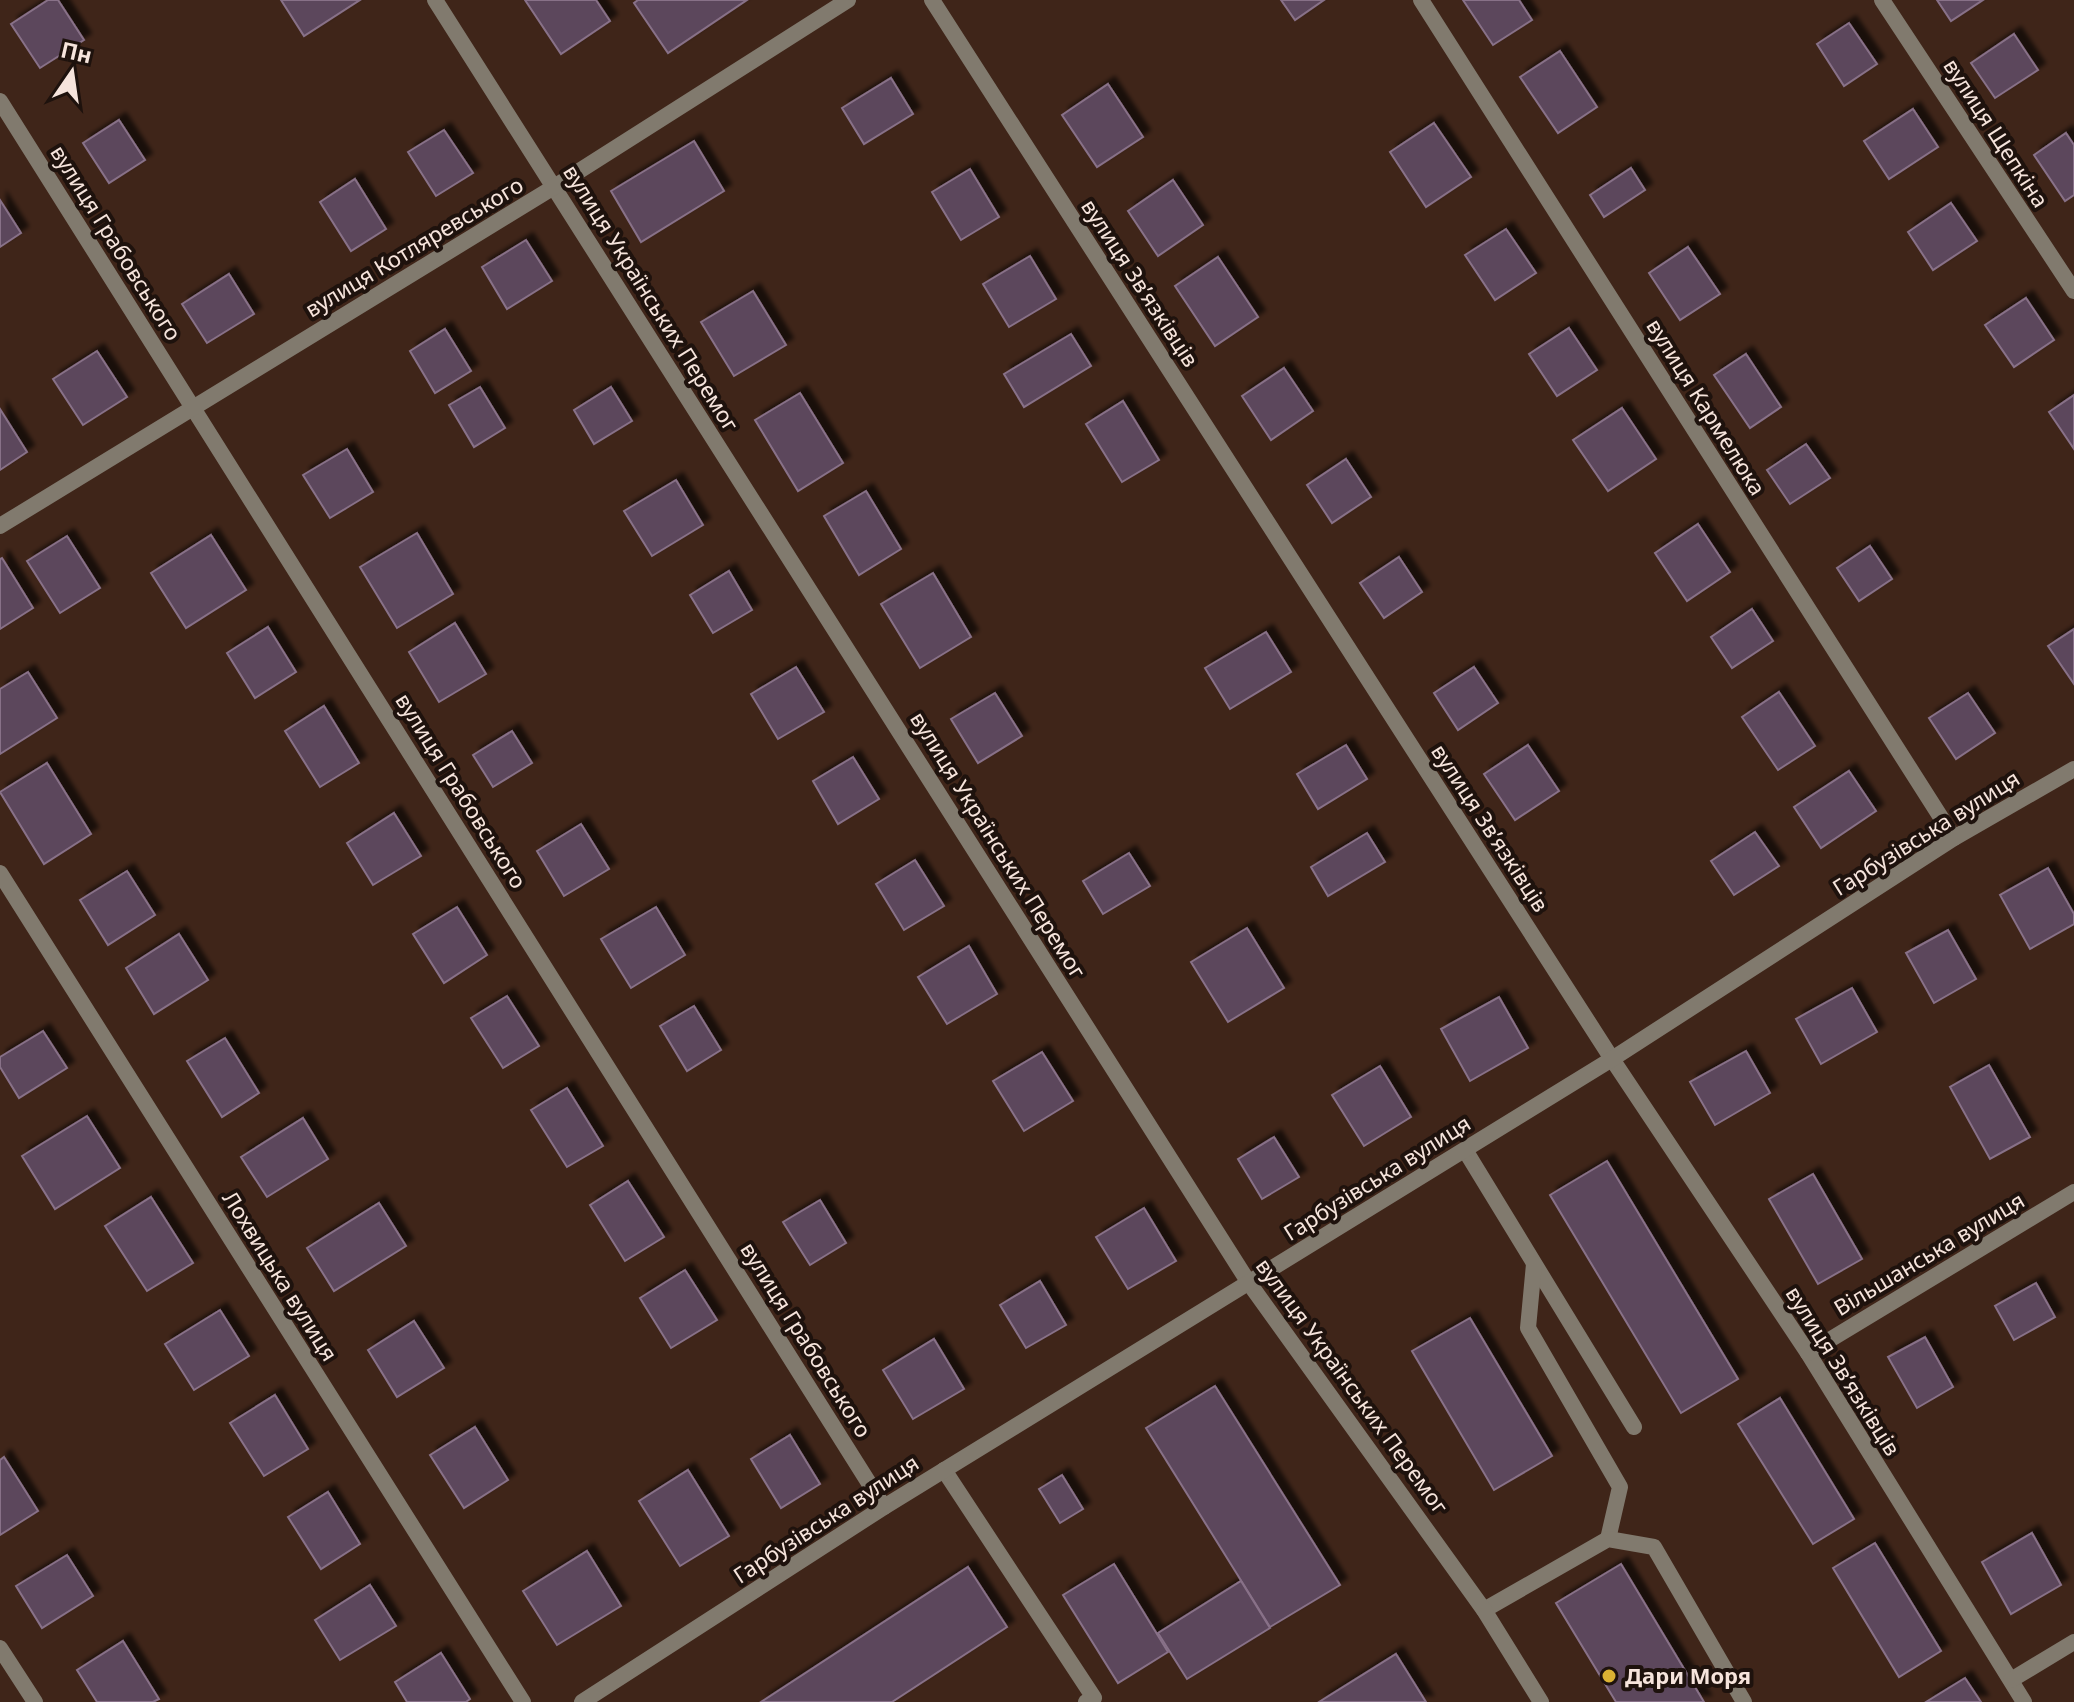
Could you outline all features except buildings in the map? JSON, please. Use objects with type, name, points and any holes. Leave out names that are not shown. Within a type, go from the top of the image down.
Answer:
[{"type":"street","name":"вулиця Українських Перемог","points":[[435,0],[1249,1283],[1484,1610],[1541,1702]]},
{"type":"street","name":"вулиця Котляревського","points":[[0,526],[554,187],[848,0]]},
{"type":"street","name":"вулиця Звʼязківців","points":[[932,0],[1612,1059],[1808,1353],[2024,1702]]},
{"type":"street","name":"вулиця Кармелюка","points":[[1421,0],[1954,838]]},
{"type":"street","name":"вулиця Щепкіна","points":[[1882,0],[2074,291]]},
{"type":"street","name":"вулиця Грабовського","points":[[0,101],[884,1507]]},
{"type":"street","name":"Гарбузівська вулиця","points":[[582,1702],[884,1507],[1612,1059],[1954,838],[2074,769]]},
{"type":"street","name":"Лохвицька вулиця","points":[[0,873],[523,1702]]},
{"type":"street","points":[[1465,1150],[1634,1427]]},
{"type":"street","name":"Вільшанська вулиця","points":[[1808,1353],[2074,1192]]},
{"type":"street","points":[[1534,1264],[1528,1328],[1620,1487],[1608,1539]]},
{"type":"street","points":[[944,1470],[1094,1698],[1086,1702]]},
{"type":"street","points":[[1484,1610],[1608,1539],[1654,1547],[1744,1702]]},
{"type":"street","points":[[2011,1680],[2074,1642]]},
{"type":"street","points":[[0,1648],[35,1702]]},
{"type":"place","name":"Дари Моря","points":[[1609,1676]]}]
